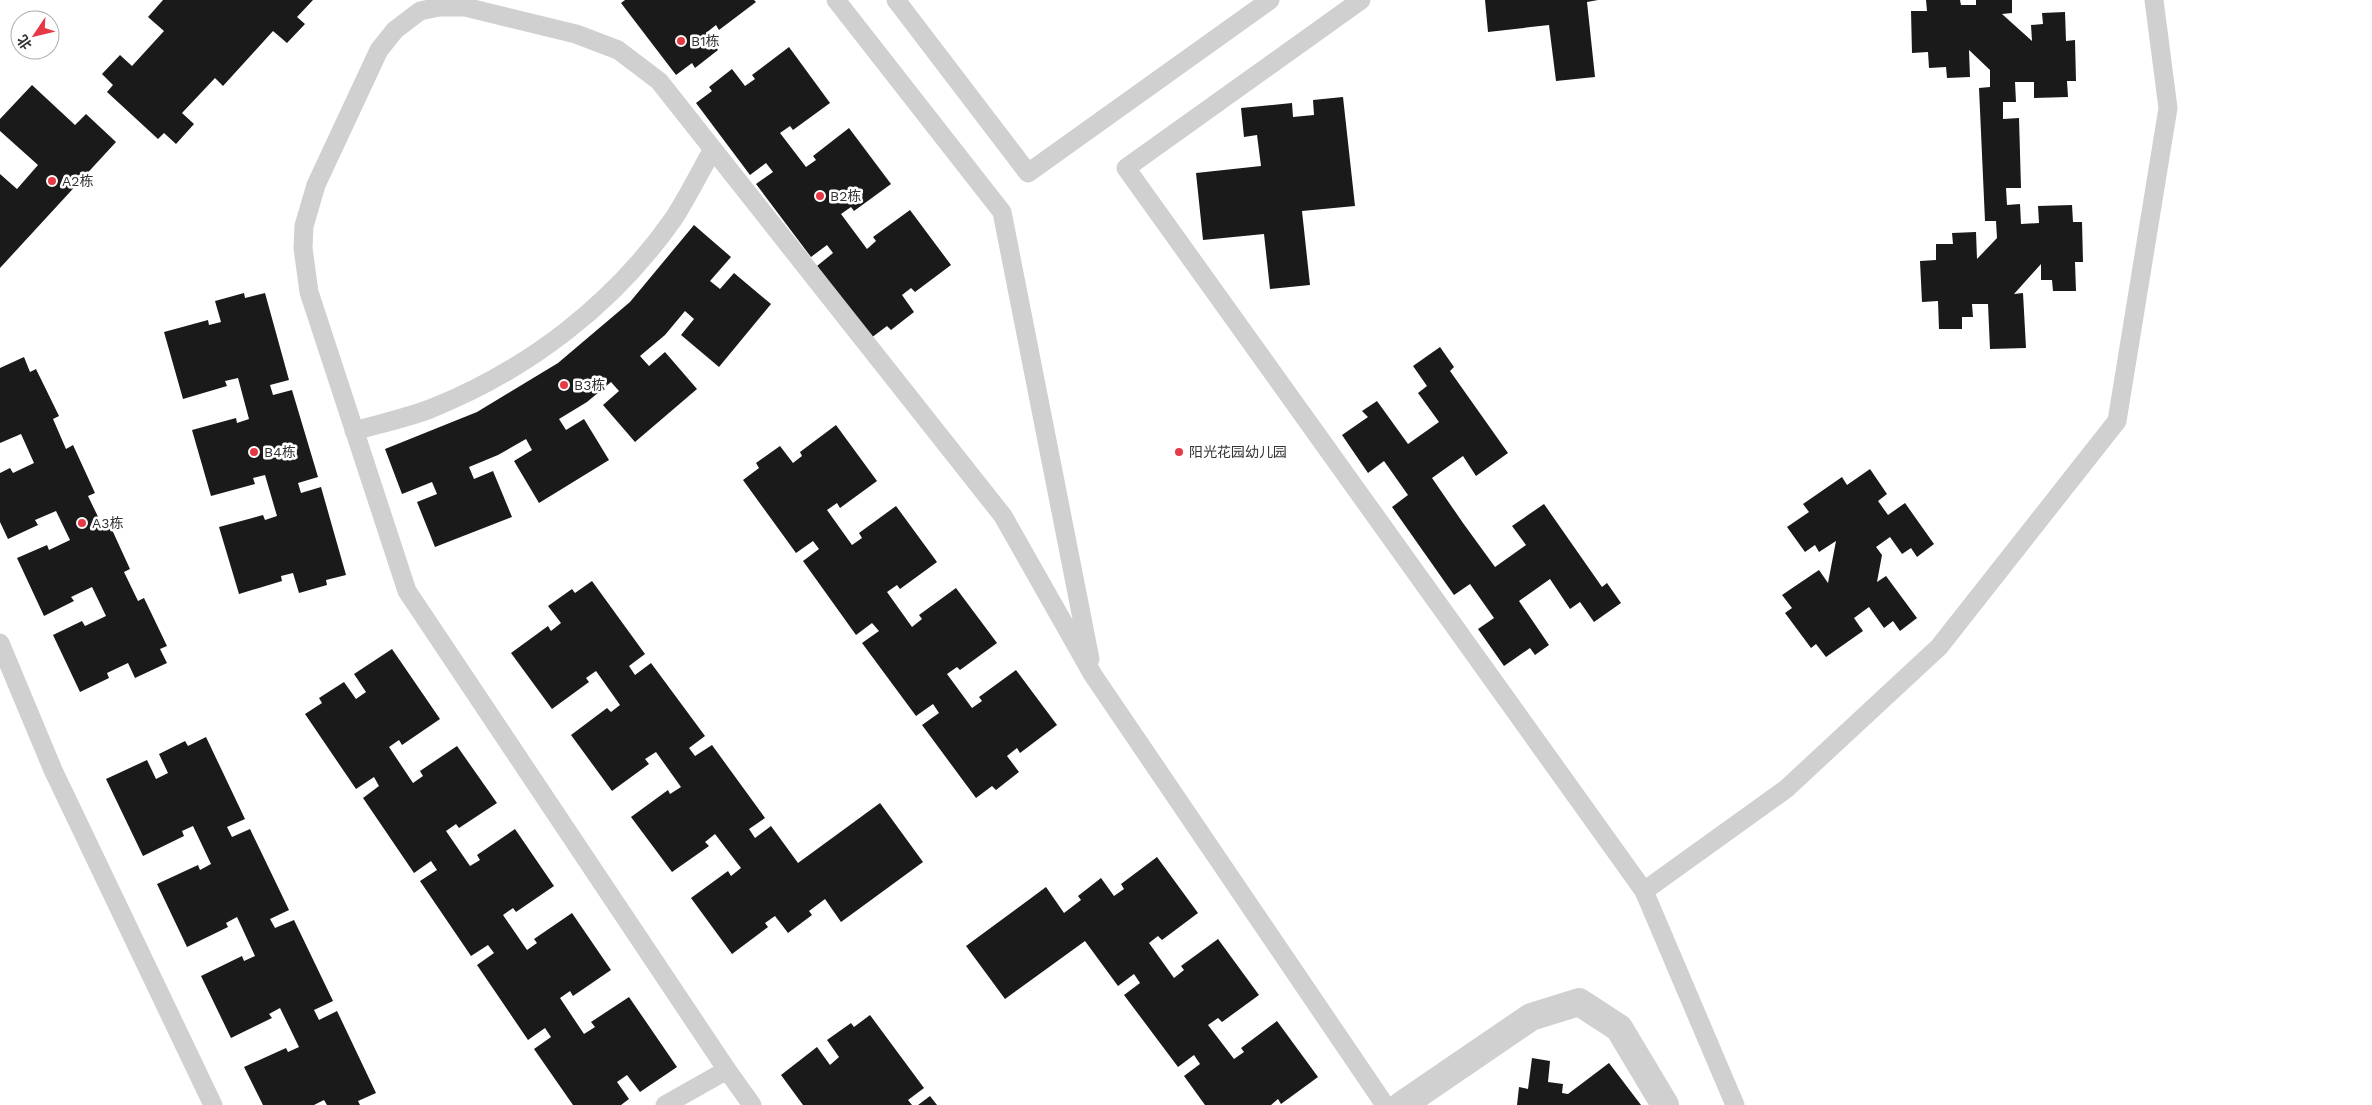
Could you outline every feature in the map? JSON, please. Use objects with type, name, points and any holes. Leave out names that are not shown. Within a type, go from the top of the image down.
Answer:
[{"type":"street","points":[[1402,1105],[1531,1017],[1579,1002],[1618,1028],[1665,1105]]},
{"type":"lane","points":[[836,0],[1002,212],[1093,675]]},
{"type":"lane","points":[[896,0],[1028,173],[1270,0]]},
{"type":"lane","points":[[1361,0],[1126,168],[1644,891],[1736,1105]]},
{"type":"lane","points":[[1644,891],[1786,790],[1939,647],[2117,421],[2168,108],[2154,0]]},
{"type":"lane","points":[[752,1105],[407,592],[309,292],[304,263],[304,226],[316,184],[379,50],[414,6],[465,7],[576,34],[618,50],[659,81],[1003,516],[1093,675],[1385,1105]]},
{"type":"lane","points":[[354,431],[430,409],[493,380],[567,332],[625,278],[674,217],[713,149]]},
{"type":"lane","points":[[0,643],[53,770],[213,1105]]},
{"type":"lane","points":[[665,1105],[727,1070]]},
{"type":"building","points":[[163,0],[313,0],[297,17],[305,24],[287,43],[273,31],[223,86],[215,78],[182,113],[194,124],[176,144],[164,133],[158,139],[107,92],[113,85],[102,74],[120,55],[132,66],[164,31],[148,17]]},
{"type":"building","name":"B1栋","points":[[625,0],[754,0],[756,2],[719,30],[716,25],[706,33],[718,50],[695,68],[692,63],[676,75],[621,3]]},
{"type":"building","points":[[1485,0],[1598,0],[1587,2],[1595,77],[1556,81],[1549,25],[1488,32]]},
{"type":"building","points":[[1926,0],[1960,0],[1961,5],[1976,5],[1976,0],[2012,0],[2012,13],[2002,14],[2032,41],[2031,25],[2043,24],[2042,13],[2065,12],[2066,41],[2075,40],[2076,81],[2067,81],[2068,97],[2034,98],[2034,82],[2015,82],[2016,102],[2003,102],[2003,119],[2019,118],[2021,188],[2006,188],[2007,205],[2020,204],[2021,224],[2039,223],[2038,206],[2072,205],[2073,222],[2082,222],[2083,262],[2075,262],[2076,291],[2053,291],[2052,280],[2041,280],[2041,264],[2014,294],[2023,293],[2026,348],[1990,349],[1988,304],[1972,304],[1973,317],[1962,317],[1962,329],[1939,329],[1938,301],[1922,302],[1920,261],[1936,260],[1936,244],[1953,244],[1952,233],[1976,232],[1977,259],[1997,238],[1996,221],[1985,221],[1979,88],[1990,87],[1990,70],[1969,50],[1970,77],[1947,78],[1946,67],[1929,68],[1928,52],[1912,53],[1911,11],[1927,11]]},
{"type":"building","name":"B2栋","points":[[789,47],[830,103],[793,130],[790,126],[780,133],[806,167],[816,160],[813,156],[849,128],[891,184],[854,211],[851,207],[841,214],[867,249],[876,241],[873,237],[910,210],[951,265],[915,292],[911,288],[902,295],[914,312],[891,330],[887,326],[871,338],[817,266],[833,253],[827,245],[811,257],[756,184],[773,172],[766,163],[750,175],[696,103],[712,91],[709,87],[732,69],[745,86],[755,79],[752,75]]},
{"type":"building","name":"A2栋","points":[[32,85],[75,125],[86,114],[116,142],[0,268],[0,174],[17,189],[38,165],[0,131],[0,119]]},
{"type":"building","points":[[1343,97],[1355,206],[1302,211],[1310,285],[1270,289],[1264,234],[1203,240],[1196,173],[1261,166],[1257,135],[1244,137],[1241,108],[1292,103],[1293,117],[1314,115],[1313,100]]},
{"type":"building","name":"B3栋","points":[[694,225],[731,257],[710,281],[720,289],[734,273],[771,304],[719,367],[681,335],[694,319],[685,311],[665,335],[640,356],[649,366],[665,352],[697,389],[635,442],[603,405],[619,391],[611,382],[587,402],[559,419],[566,430],[584,419],[609,460],[539,503],[514,461],[532,450],[526,439],[498,455],[469,467],[474,479],[493,471],[512,517],[435,547],[417,502],[437,494],[432,482],[402,494],[385,449],[477,412],[558,363],[630,302]]},
{"type":"building","name":"B4栋","points":[[244,293],[245,298],[265,293],[289,380],[270,385],[273,395],[292,390],[318,477],[298,483],[301,493],[321,487],[346,575],[326,580],[327,585],[299,593],[293,573],[281,576],[282,581],[239,594],[219,527],[263,515],[265,520],[277,516],[265,475],[253,478],[255,484],[211,496],[192,430],[236,418],[237,423],[249,419],[238,378],[225,381],[227,386],[183,399],[164,332],[208,320],[209,325],[221,322],[215,301]]},
{"type":"building","points":[[1440,347],[1454,367],[1450,371],[1508,453],[1476,476],[1463,456],[1432,478],[1463,523],[1495,567],[1526,545],[1512,526],[1544,504],[1602,587],[1607,583],[1621,603],[1594,622],[1580,602],[1570,609],[1550,579],[1519,601],[1549,645],[1535,655],[1530,648],[1504,666],[1478,629],[1494,618],[1470,584],[1454,595],[1392,507],[1408,495],[1384,461],[1368,473],[1342,435],[1368,417],[1362,411],[1377,401],[1408,444],[1439,422],[1418,393],[1427,386],[1413,366]]},
{"type":"building","name":"A3栋","points":[[24,357],[30,372],[36,369],[59,416],[53,419],[66,449],[73,445],[95,493],[88,496],[102,525],[108,521],[130,569],[124,572],[138,601],[144,598],[167,646],[160,649],[167,663],[135,678],[128,663],[107,673],[109,678],[80,692],[53,635],[82,621],[85,626],[106,616],[92,587],[71,597],[74,601],[44,616],[17,558],[47,545],[49,550],[70,540],[56,511],[35,520],[38,525],[8,539],[0,522],[0,473],[10,468],[13,473],[34,463],[21,434],[0,443],[0,368]]},
{"type":"building","points":[[836,425],[877,481],[840,508],[837,503],[827,510],[852,545],[862,538],[859,533],[896,506],[937,562],[900,589],[897,585],[887,592],[912,627],[922,619],[919,615],[956,588],[997,643],[960,670],[957,667],[947,674],[972,708],[982,701],[979,697],[1016,670],[1057,725],[1020,753],[1017,748],[1007,756],[1019,772],[996,790],[992,786],[976,798],[922,725],[939,713],[933,704],[916,716],[862,643],[879,631],[872,623],[856,635],[803,561],[819,549],[813,541],[796,553],[743,480],[759,468],[756,463],[780,446],[793,463],[802,456],[800,452]]},
{"type":"building","points":[[1870,469],[1887,494],[1878,501],[1888,515],[1905,503],[1934,544],[1917,557],[1911,548],[1902,554],[1890,537],[1876,547],[1882,555],[1877,582],[1886,576],[1917,618],[1900,631],[1893,621],[1884,628],[1869,607],[1854,618],[1863,631],[1826,657],[1816,644],[1811,648],[1785,613],[1792,608],[1782,595],[1819,570],[1828,583],[1836,541],[1819,552],[1815,545],[1805,552],[1787,527],[1809,512],[1803,504],[1842,477],[1847,485]]},
{"type":"building","points":[[592,581],[645,654],[629,666],[635,675],[651,663],[705,736],[689,748],[695,756],[712,745],[765,818],[749,829],[755,838],[771,826],[798,863],[880,803],[923,862],[841,922],[825,899],[809,911],[812,915],[788,933],[775,916],[765,923],[768,927],[732,954],[691,898],[728,871],[731,876],[741,868],[715,834],[705,842],[709,846],[672,872],[631,817],[668,790],[670,794],[681,787],[656,752],[645,759],[649,764],[612,791],[571,735],[607,708],[611,712],[620,705],[596,671],[586,678],[589,682],[552,709],[511,653],[548,626],[551,631],[561,623],[548,606],[572,589],[575,593]]},
{"type":"building","points":[[392,649],[440,719],[402,745],[399,740],[389,747],[413,783],[423,776],[420,771],[457,746],[497,803],[459,828],[456,824],[446,831],[470,866],[480,860],[477,855],[515,829],[554,886],[516,912],[513,908],[503,915],[527,950],[537,943],[534,939],[572,913],[611,970],[573,996],[570,991],[560,998],[584,1034],[595,1027],[591,1022],[629,997],[677,1067],[640,1092],[627,1075],[617,1082],[629,1099],[621,1105],[573,1105],[534,1049],[551,1037],[545,1028],[528,1040],[477,965],[494,953],[488,945],[471,956],[420,881],[437,870],[431,861],[414,873],[363,798],[379,786],[374,777],[356,789],[305,714],[322,703],[319,698],[344,682],[356,699],[366,692],[354,674]]},
{"type":"building","points":[[206,737],[245,819],[227,827],[232,837],[250,829],[289,910],[270,919],[275,928],[294,920],[333,1001],[314,1010],[319,1020],[337,1011],[376,1093],[358,1101],[360,1105],[327,1105],[324,1100],[314,1105],[263,1105],[244,1067],[286,1048],[288,1052],[299,1047],[280,1008],[269,1014],[272,1018],[231,1038],[201,976],[242,956],[244,961],[255,956],[237,917],[226,923],[228,927],[187,947],[157,884],[198,865],[200,870],[211,864],[193,826],[182,831],[184,836],[143,856],[106,779],[147,760],[156,779],[168,773],[159,754],[185,741],[188,746]]},
{"type":"building","points":[[1157,857],[1198,913],[1162,940],[1158,936],[1149,943],[1174,978],[1184,970],[1181,966],[1218,939],[1259,995],[1222,1022],[1218,1018],[1208,1025],[1234,1059],[1244,1052],[1241,1048],[1277,1021],[1318,1077],[1281,1104],[1278,1099],[1271,1105],[1205,1105],[1184,1076],[1200,1064],[1194,1055],[1178,1067],[1124,995],[1140,983],[1134,974],[1118,986],[1085,941],[1005,999],[966,946],[1046,887],[1064,913],[1081,900],[1078,896],[1101,878],[1114,896],[1124,889],[1121,884]]},
{"type":"building","points":[[870,1015],[924,1088],[908,1100],[912,1105],[803,1105],[781,1075],[817,1047],[830,1065],[839,1057],[827,1040],[851,1023],[854,1027]]},
{"type":"building","points":[[1532,1058],[1550,1061],[1548,1082],[1563,1084],[1562,1093],[1568,1094],[1609,1063],[1641,1105],[1517,1105],[1519,1087],[1528,1089]]},
{"type":"building","points":[[930,1096],[937,1105],[918,1105]]},
{"type":"place","name":"B1栋","points":[[681,41]]},
{"type":"place","name":"A2栋","points":[[52,181]]},
{"type":"place","name":"B2栋","points":[[820,196]]},
{"type":"place","name":"B3栋","points":[[564,385]]},
{"type":"place","name":"B4栋","points":[[254,452]]},
{"type":"place","name":"阳光花园幼儿园","points":[[1179,452]]},
{"type":"place","name":"A3栋","points":[[82,523]]}]
